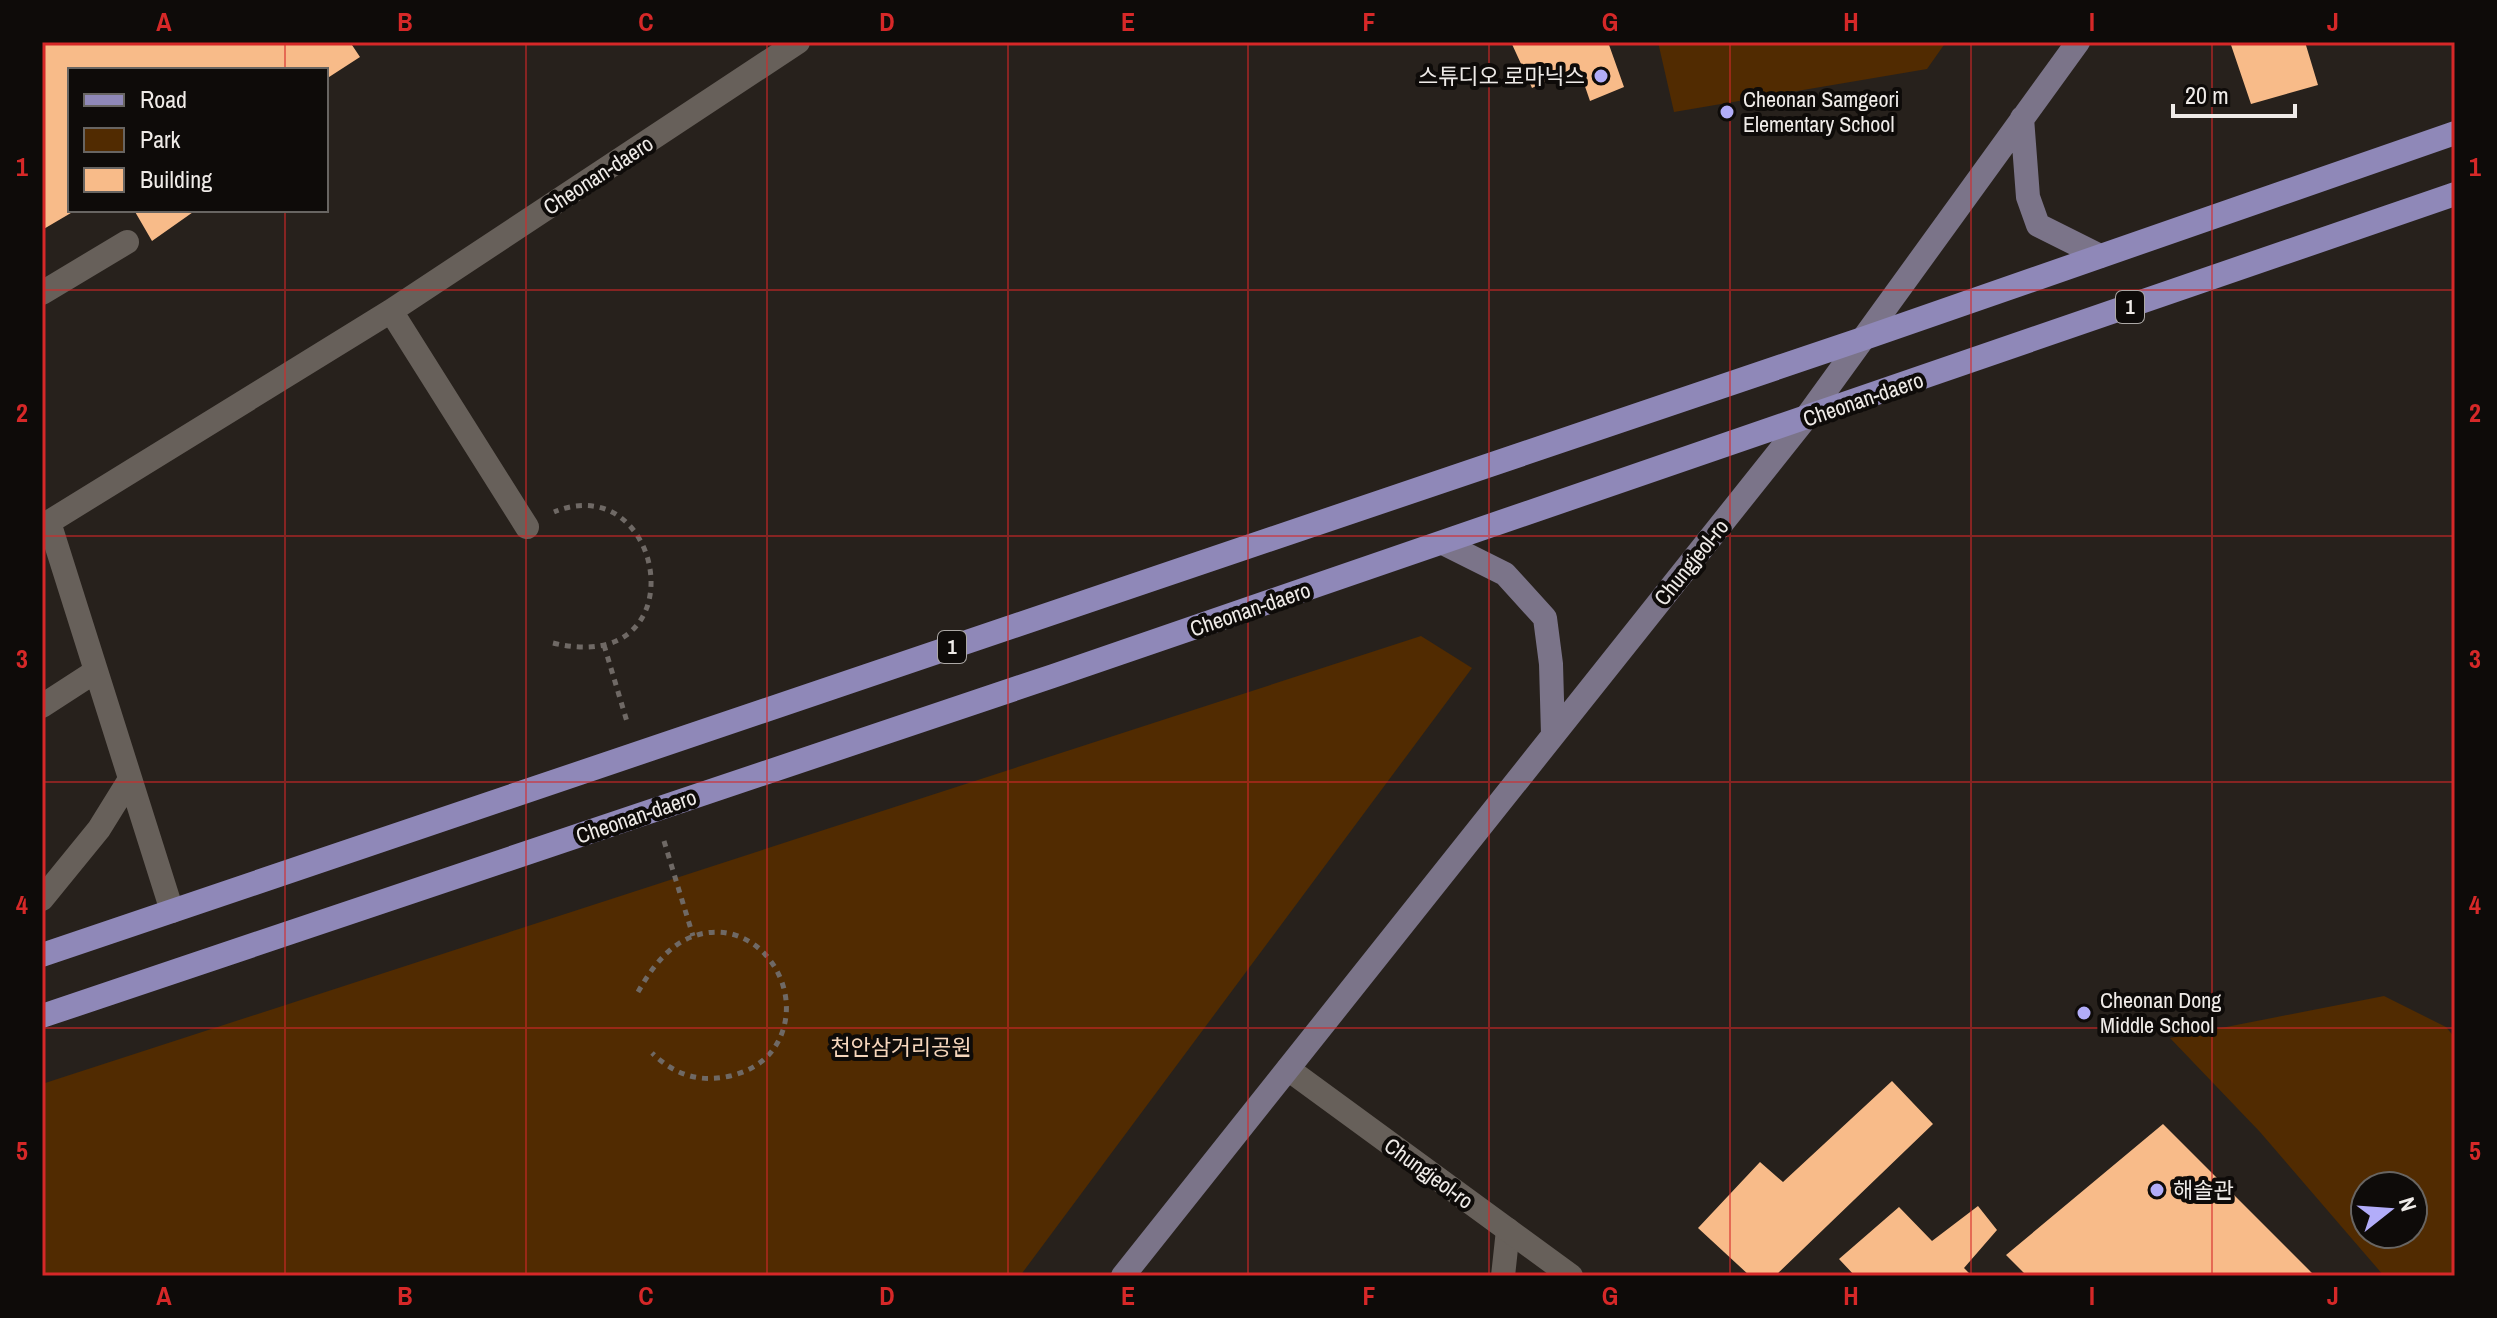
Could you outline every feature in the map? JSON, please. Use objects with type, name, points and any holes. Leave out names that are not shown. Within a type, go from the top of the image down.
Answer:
[{"type":"main road","name":"1","points":[[42,955],[1862,339],[2455,133]]},
{"type":"main road","name":"Cheonan-daero","points":[[42,1016],[1443,543],[2455,194]]},
{"type":"street","name":"Cheonan-daero","points":[[172,911],[96,671],[44,520],[391,311],[798,42]]},
{"type":"street","name":"Chungjeol-ro","points":[[1123,1276],[1805,419],[2078,42]]},
{"type":"street","points":[[2022,118],[2028,197],[2038,225],[2100,256]]},
{"type":"street","points":[[42,293],[127,242]]},
{"type":"street","points":[[391,311],[527,527]]},
{"type":"street","points":[[1443,543],[1505,574],[1545,618],[1551,664],[1553,735]]},
{"type":"street","points":[[42,706],[96,671]]},
{"type":"street","points":[[42,899],[99,829],[130,779]]},
{"type":"street","name":"Chungjeol-ro","points":[[1288,1069],[1571,1276]]},
{"type":"street","points":[[1503,1276],[1508,1230]]},
{"type":"path","points":[[527,527],[560,509],[580,505],[599,508],[619,516],[634,529],[650,562],[653,580],[650,597],[645,616],[632,632],[589,649],[553,643]]},
{"type":"path","points":[[638,992],[650,971],[669,951],[693,936],[726,933],[756,945],[767,955],[777,969],[786,995],[787,1017],[775,1049],[765,1060],[742,1073],[716,1079],[696,1079],[664,1064],[652,1053]]},
{"type":"green space","name":"Cheonan Samgeori Elementary School","points":[[1658,42],[1946,42],[1927,69],[1674,112]]},
{"type":"green space","name":"천안삼거리공원","points":[[1421,636],[1472,668],[1020,1276],[42,1276],[42,1084]]},
{"type":"green space","points":[[2384,996],[2446,1027],[2455,1038],[2455,1276],[2384,1276],[2362,1250],[2429,1250],[2429,1170],[2349,1170],[2349,1235],[2260,1132],[2170,1038]]},
{"type":"building","points":[[42,42],[350,42],[360,57],[328,78],[328,68],[68,68],[68,212],[73,212],[42,230]]},
{"type":"building","name":"스튜디오 로마닉스","points":[[1511,42],[1608,42],[1624,87],[1590,101],[1578,66],[1532,88]]},
{"type":"building","points":[[2230,42],[2305,42],[2318,85],[2251,104]]},
{"type":"building","points":[[135,212],[193,212],[152,241]]},
{"type":"building","points":[[1892,1081],[1933,1124],[1775,1276],[1750,1276],[1698,1228],[1760,1162],[1783,1182]]},
{"type":"building","name":"해솔관","points":[[2163,1124],[2315,1276],[2027,1276],[2006,1255]]},
{"type":"building","points":[[1978,1206],[1997,1230],[1964,1268],[1972,1276],[1855,1276],[1839,1259],[1899,1207],[1932,1241]]},
{"type":"place","name":"스튜디오 로마닉스","points":[[1601,76]]},
{"type":"place","name":"Cheonan Samgeori Elementary School","points":[[1727,112]]},
{"type":"place","name":"Cheonan Dong Middle School","points":[[2084,1013]]},
{"type":"place","name":"해솔관","points":[[2157,1190]]}]
